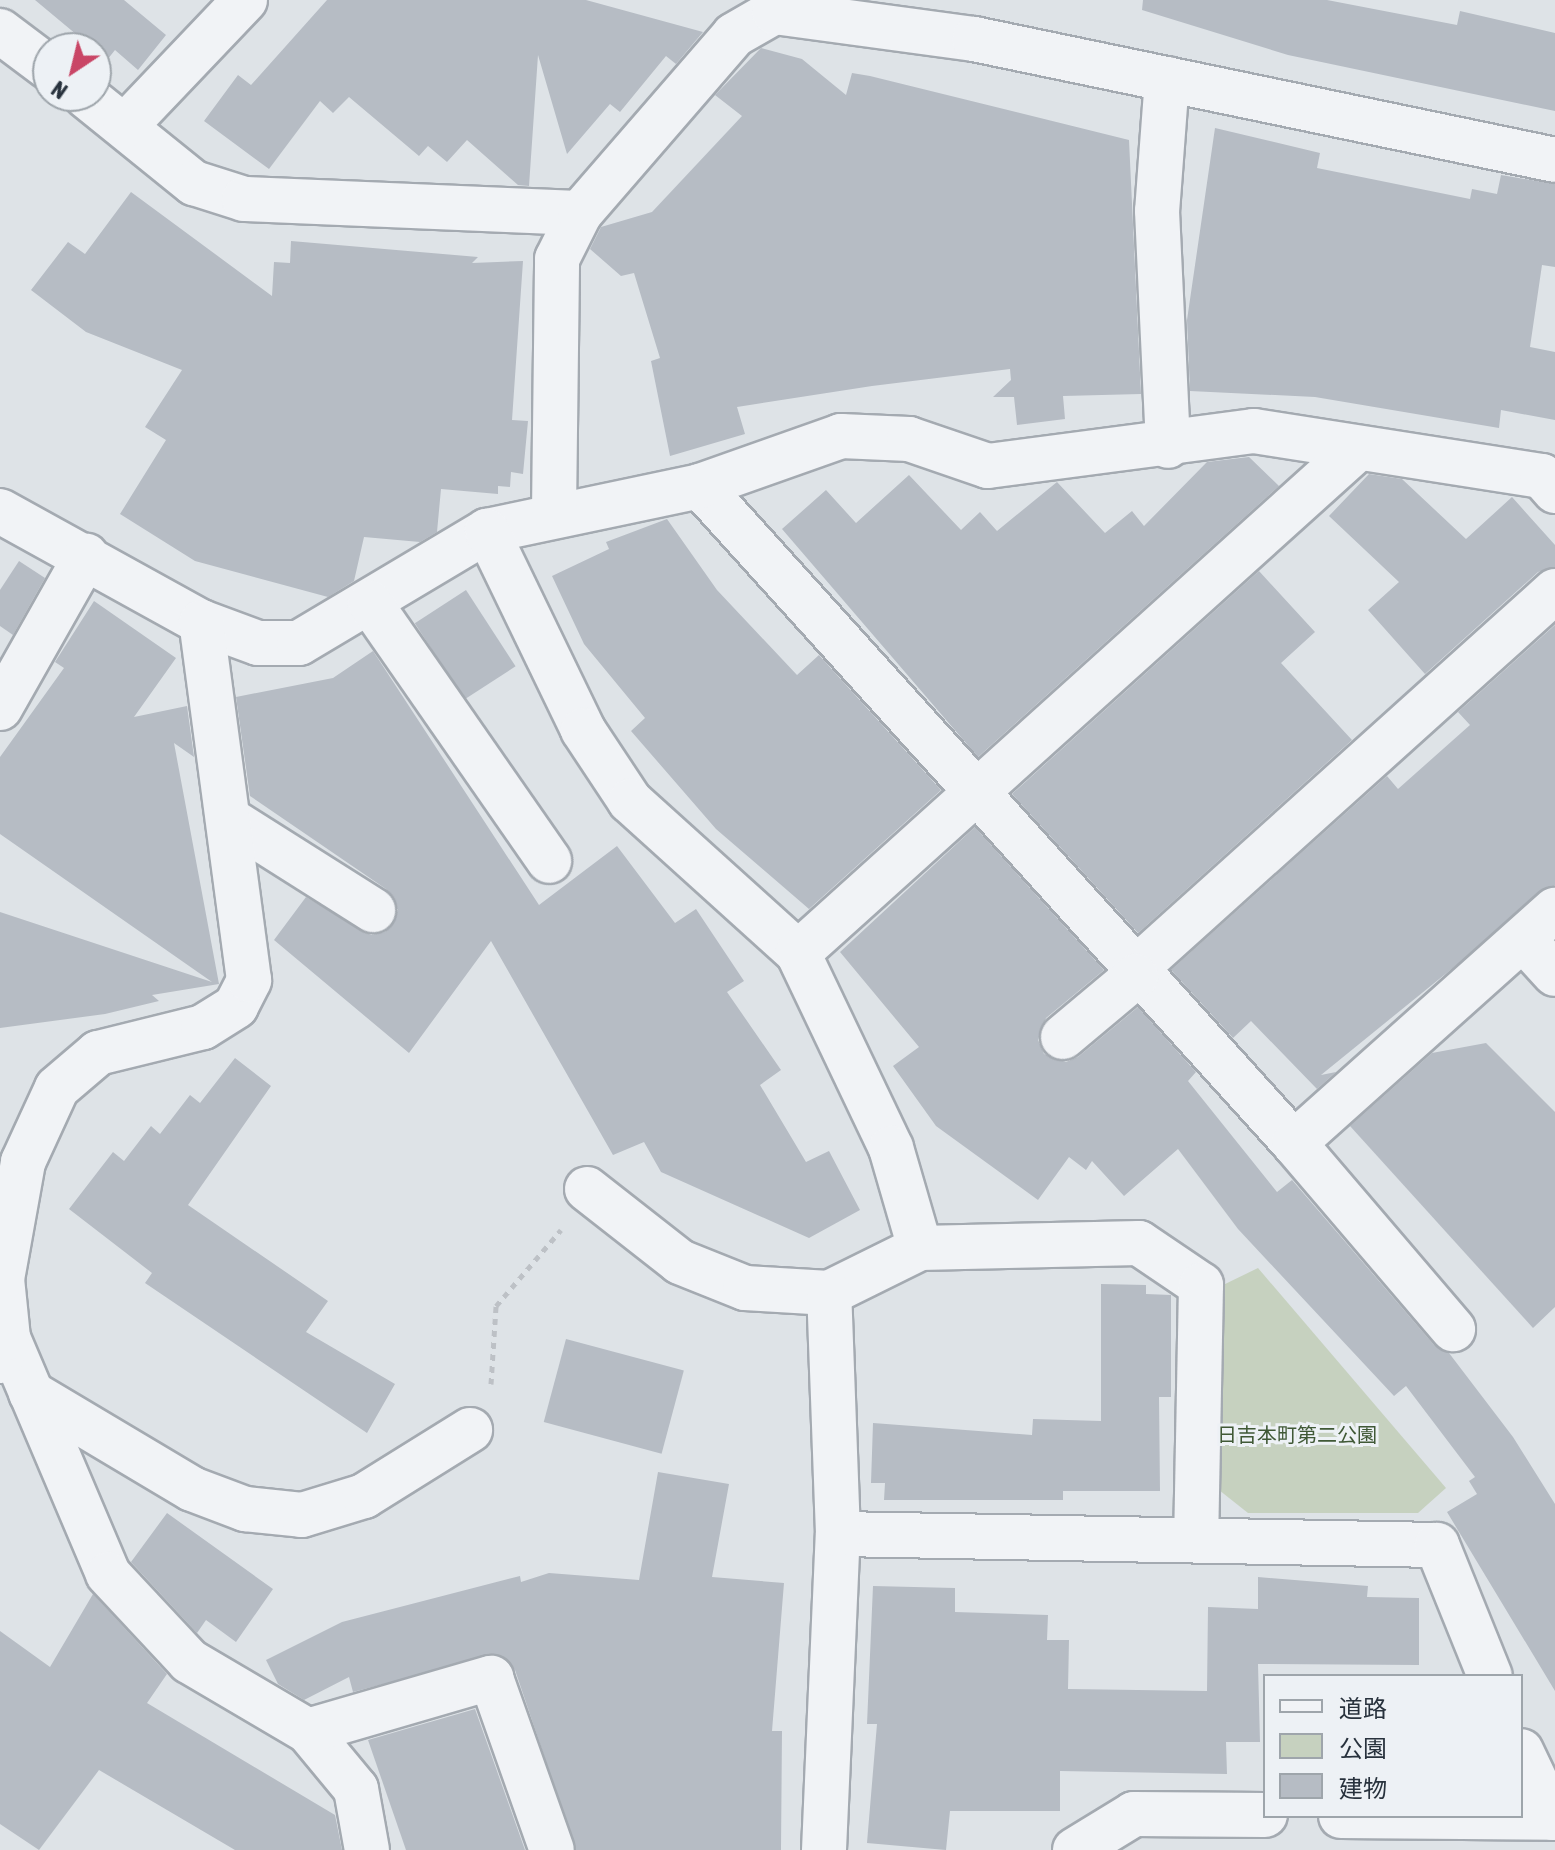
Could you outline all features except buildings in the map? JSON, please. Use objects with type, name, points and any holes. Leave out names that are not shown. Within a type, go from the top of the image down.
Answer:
[{"type":"street","points":[[125,126],[245,0]]},
{"type":"street","points":[[554,512],[557,259],[580,213],[734,35],[772,6],[974,39],[1555,160]]},
{"type":"street","points":[[0,31],[32,55]]},
{"type":"street","points":[[1167,79],[1157,211],[1168,446]]},
{"type":"street","points":[[107,112],[194,183],[244,199],[580,213]]},
{"type":"street","points":[[0,511],[201,622],[258,643],[299,643],[487,531],[554,512],[700,486],[841,436],[909,439],[988,466],[1168,446],[1254,431],[1356,450],[1551,476]]},
{"type":"street","points":[[798,953],[975,797],[1356,450]]},
{"type":"street","points":[[700,486],[1134,973],[1294,1143],[1453,1329]]},
{"type":"street","points":[[487,531],[583,730],[630,801],[798,953],[891,1148],[920,1248]]},
{"type":"street","points":[[0,708],[86,556]]},
{"type":"street","points":[[1063,1037],[1555,591]]},
{"type":"street","points":[[370,603],[549,861]]},
{"type":"street","points":[[201,622],[232,821],[249,980],[236,1006],[203,1027],[98,1053],[57,1088],[23,1162],[2,1279],[4,1350],[31,1393],[108,1574],[189,1661],[308,1731],[356,1789],[367,1850]]},
{"type":"street","points":[[232,821],[373,910]]},
{"type":"street","points":[[1294,1143],[1555,910]]},
{"type":"street","points":[[1523,939],[1555,974]]},
{"type":"street","points":[[589,1191],[680,1262],[745,1288],[829,1293],[920,1248],[1139,1243],[1201,1285],[1196,1540]]},
{"type":"street","points":[[824,1850],[838,1534],[829,1293]]},
{"type":"street","points":[[31,1393],[192,1489],[245,1509],[302,1515],[364,1496],[470,1430]]},
{"type":"street","points":[[838,1534],[1437,1545],[1489,1674]]},
{"type":"street","points":[[308,1731],[491,1678],[552,1850]]},
{"type":"street","points":[[1523,1755],[1553,1818],[1523,1818]]},
{"type":"street","points":[[1075,1850],[1134,1814],[1263,1815]]},
{"type":"path","points":[[470,1430],[489,1399],[496,1306],[589,1191]]},
{"type":"green space","name":"日吉本町第二公園","points":[[1258,1268],[1446,1488],[1418,1513],[1248,1513],[1219,1490],[1221,1286]]}]
